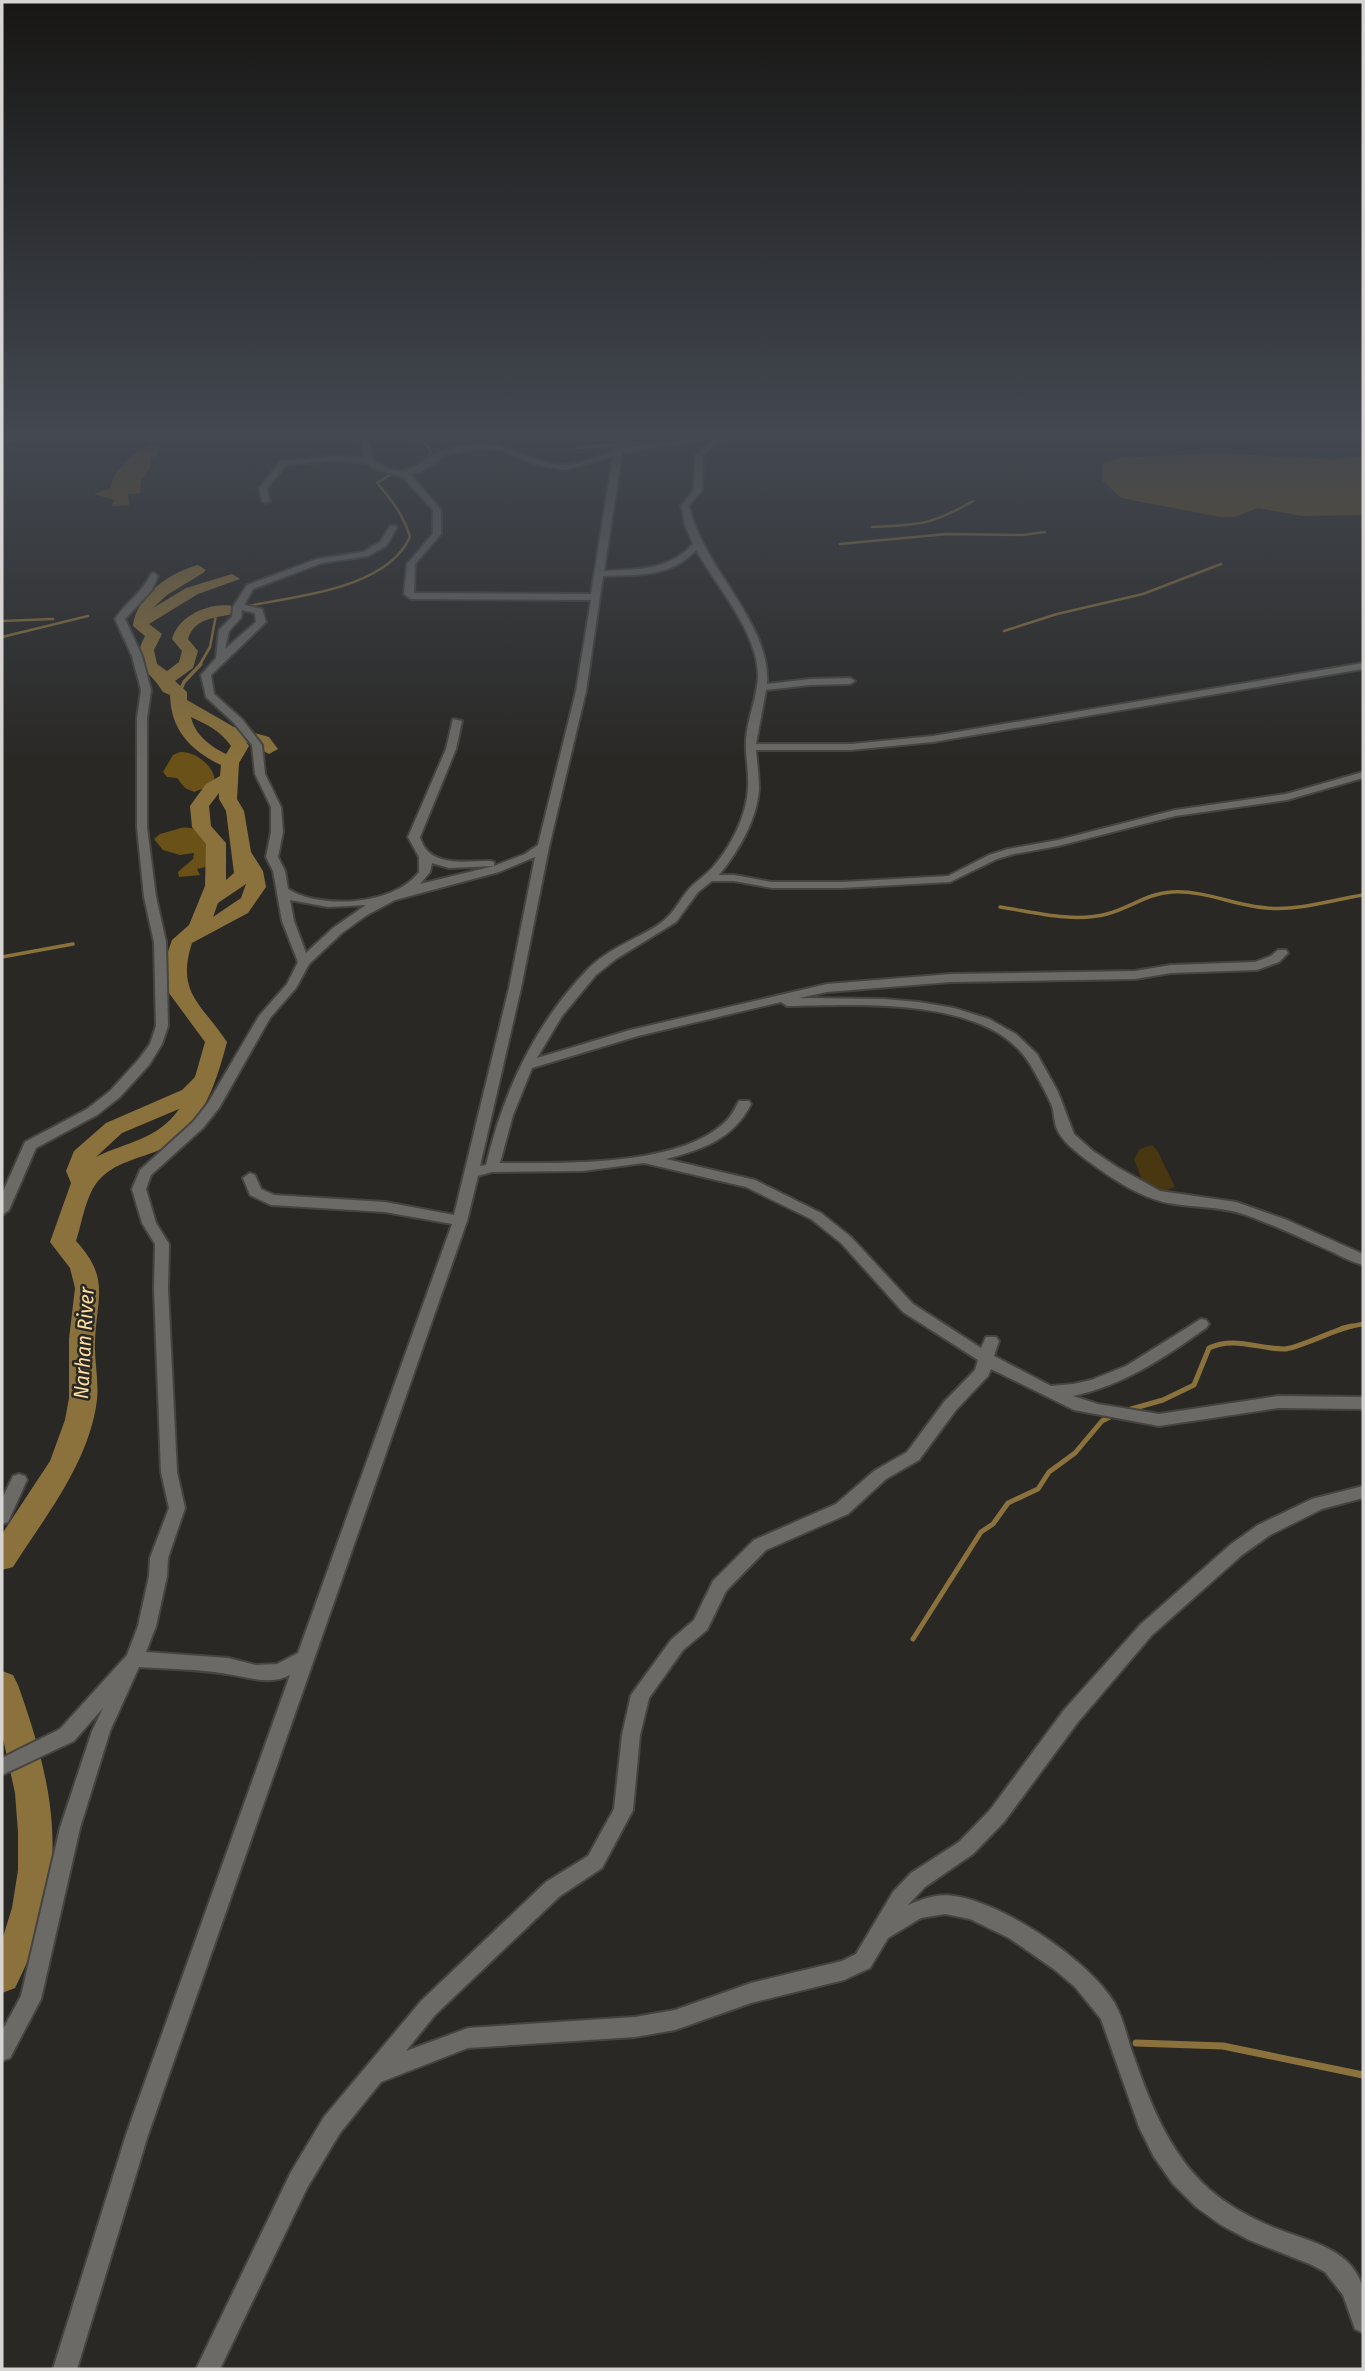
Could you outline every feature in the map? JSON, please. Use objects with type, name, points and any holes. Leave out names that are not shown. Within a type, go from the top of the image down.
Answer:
[{"type":"street","points":[[304,962],[288,921],[279,871],[272,857],[277,832],[276,807],[260,774],[257,745],[239,721],[209,695],[205,687],[206,675],[219,656],[224,630],[236,618],[238,607],[250,587],[320,561],[365,554],[384,543]]},
{"type":"street","points":[[430,543],[411,564],[408,590],[414,597],[597,597]]},
{"type":"street","points":[[65,2369],[137,2135],[460,1221],[515,988],[542,848],[581,691],[604,543]]},
{"type":"street","points":[[492,1168],[500,1134],[528,1065],[558,1012],[592,971],[633,941],[671,921],[695,889],[708,878],[734,842],[750,811],[755,774],[750,747],[762,688],[762,667],[744,618],[697,544],[682,560],[661,571],[599,574]]},
{"type":"street","points":[[2,1210],[30,1145],[74,1123],[115,1094],[144,1062],[156,1044],[162,1026],[160,942],[149,897],[142,827],[142,718],[146,690],[137,656],[120,618],[125,608],[151,586],[153,576]]},
{"type":"street","points":[[219,656],[232,649],[261,622],[259,611],[238,607]]},
{"type":"street","points":[[750,747],[868,747],[933,739],[1363,666]]},
{"type":"street","points":[[762,688],[810,681],[850,681]]},
{"type":"street","points":[[457,721],[451,749],[414,837],[415,845],[426,858],[456,865],[516,861]]},
{"type":"street","points":[[708,878],[734,878],[772,885],[884,884],[950,879],[993,857],[1012,851],[1058,843],[1175,813],[1287,797],[1363,775]]},
{"type":"street","points":[[401,893],[516,861],[542,848]]},
{"type":"street","points":[[2,2051],[31,1998],[70,1828],[101,1731],[147,1626],[159,1576],[159,1558],[177,1508],[169,1472],[161,1289],[162,1244],[149,1223],[139,1189],[145,1173],[198,1125],[214,1105],[265,1016],[292,985],[304,962],[350,921],[401,893],[422,877],[426,858]]},
{"type":"street","points":[[281,890],[293,899],[308,902],[387,900]]},
{"type":"street","points":[[528,1065],[634,1033],[844,986],[951,978],[1135,975],[1171,969],[1257,965],[1275,959],[1282,953]]},
{"type":"street","points":[[765,1002],[926,1007],[1009,1031],[1032,1057],[1061,1115],[1064,1129],[1088,1154],[1146,1190],[1174,1201],[1203,1200],[1229,1204],[1318,1237],[1363,1260]]},
{"type":"street","points":[[471,1173],[492,1168],[583,1167],[644,1159],[688,1149],[732,1123],[744,1104]]},
{"type":"street","points":[[644,1159],[750,1183],[816,1216],[846,1240],[908,1308],[988,1350],[1049,1391],[1098,1410],[1159,1420],[1278,1402],[1363,1403]]},
{"type":"street","points":[[250,1178],[255,1192],[271,1200],[386,1207],[460,1221]]},
{"type":"street","points":[[1049,1391],[1066,1391],[1110,1380],[1131,1370],[1201,1324]]},
{"type":"street","points":[[208,2369],[299,2180],[332,2125],[428,2008],[553,1889],[594,1862],[623,1810],[631,1735],[640,1695],[677,1645],[701,1625],[719,1586],[760,1545],[842,1509],[880,1475],[913,1456],[950,1406],[982,1372],[988,1350]]},
{"type":"street","points":[[2,1517],[19,1480]]},
{"type":"street","points":[[375,2073],[468,2038],[635,2027],[675,2020],[751,1993],[844,1970],[863,1961],[900,1899],[918,1880],[966,1848],[997,1816],[1071,1716],[1146,1630],[1236,1550],[1264,1530],[1318,1504],[1363,1492]]},
{"type":"street","points":[[134,1659],[228,1666],[256,1673],[280,1672],[305,1658]]},
{"type":"street","points":[[2,1767],[67,1735],[134,1659]]},
{"type":"street","points":[[880,1934],[900,1918],[928,1907],[953,1905],[977,1910],[1013,1929],[1073,1971],[1108,2010],[1149,2126],[1163,2153],[1182,2178],[1222,2214],[1252,2230],[1316,2254],[1338,2268],[1353,2288],[1363,2321]]},
{"type":"shaded area","points":[[180,752],[192,754],[204,761],[212,772],[215,784],[194,792],[185,788],[177,778],[167,777],[163,772],[173,755]]},
{"type":"shaded area","points":[[181,828],[198,831],[216,854],[213,865],[197,869],[200,875],[179,877],[178,872],[193,859],[194,853],[180,855],[163,850],[154,839],[160,834]]},
{"type":"shaded area","points":[[1152,1145],[1175,1187],[1161,1192],[1142,1180],[1134,1159],[1140,1149]]},
{"type":"waterway","name":"Narhan River","points":[[243,607],[312,594],[360,580],[381,569],[398,555],[406,543]]},
{"type":"waterway","points":[[840,544],[854,543]]},
{"type":"waterway","points":[[1004,631],[1057,614],[1143,594],[1221,564]]},
{"type":"waterway","points":[[166,680],[149,666],[146,650],[154,634],[141,626],[142,615],[146,605],[161,591],[198,570]]},
{"type":"waterway","points":[[145,620],[192,591],[232,579]]},
{"type":"waterway","name":"Narhan River","points":[[199,666],[210,647],[216,615],[233,609]]},
{"type":"waterway","name":"Narhan River","points":[[166,680],[187,664],[190,651],[180,639],[187,625],[200,616],[232,610]]},
{"type":"waterway","points":[[2,637],[88,616]]},
{"type":"waterway","points":[[2,621],[53,619]]},
{"type":"waterway","name":"Narhan River","points":[[178,696],[184,682],[201,664]]},
{"type":"waterway","points":[[166,680],[169,688],[178,692]]},
{"type":"waterway","name":"Narhan River","points":[[178,696],[179,702]]},
{"type":"waterway","points":[[179,702],[221,725],[235,738],[240,746],[230,763]]},
{"type":"waterway","name":"Narhan River","points":[[179,702],[185,729],[206,751],[230,763]]},
{"type":"waterway","points":[[233,732],[263,741],[269,749]]},
{"type":"waterway","name":"Narhan River","points":[[209,900],[239,880],[244,873],[235,811],[228,799],[230,763]]},
{"type":"waterway","points":[[209,900],[215,886],[218,854],[216,843],[202,827],[199,806],[213,788],[229,778]]},
{"type":"waterway","points":[[197,929],[213,925],[232,915],[253,895],[256,879],[245,856]]},
{"type":"waterway","points":[[1000,907],[1053,916],[1081,917],[1107,914],[1155,895],[1172,892],[1196,893],[1255,907],[1279,909],[1363,895]]},
{"type":"waterway","name":"Narhan River","points":[[197,929],[209,900]]},
{"type":"waterway","name":"Narhan River","points":[[83,1183],[78,1171],[83,1156],[114,1128],[190,1095],[206,1079],[216,1042],[177,989],[174,966],[182,940],[197,929]]},
{"type":"waterway","points":[[2,957],[73,944]]},
{"type":"waterway","points":[[83,1183],[102,1164],[149,1145],[172,1132],[185,1117],[203,1086]]},
{"type":"waterway","name":"Narhan River","points":[[2,1558],[52,1482],[73,1441],[79,1420],[83,1398],[82,1339],[88,1288],[83,1267],[63,1242],[83,1183]]},
{"type":"waterway","points":[[1351,1326],[1363,1324]]},
{"type":"waterway","points":[[1124,1411],[1163,1400],[1194,1385],[1209,1348],[1237,1343],[1284,1349],[1351,1326]]},
{"type":"waterway","points":[[1342,1328],[1351,1326]]},
{"type":"waterway","points":[[913,1639],[981,1532],[993,1524],[1008,1503],[1038,1489],[1049,1472],[1075,1453],[1102,1421],[1116,1414]]},
{"type":"waterway","name":"Narhan River","points":[[2,1685],[24,1756],[35,1832],[35,1870],[30,1908],[19,1943],[2,1976]]},
{"type":"waterway","points":[[1136,2043],[1223,2046],[1363,2075]]}]
